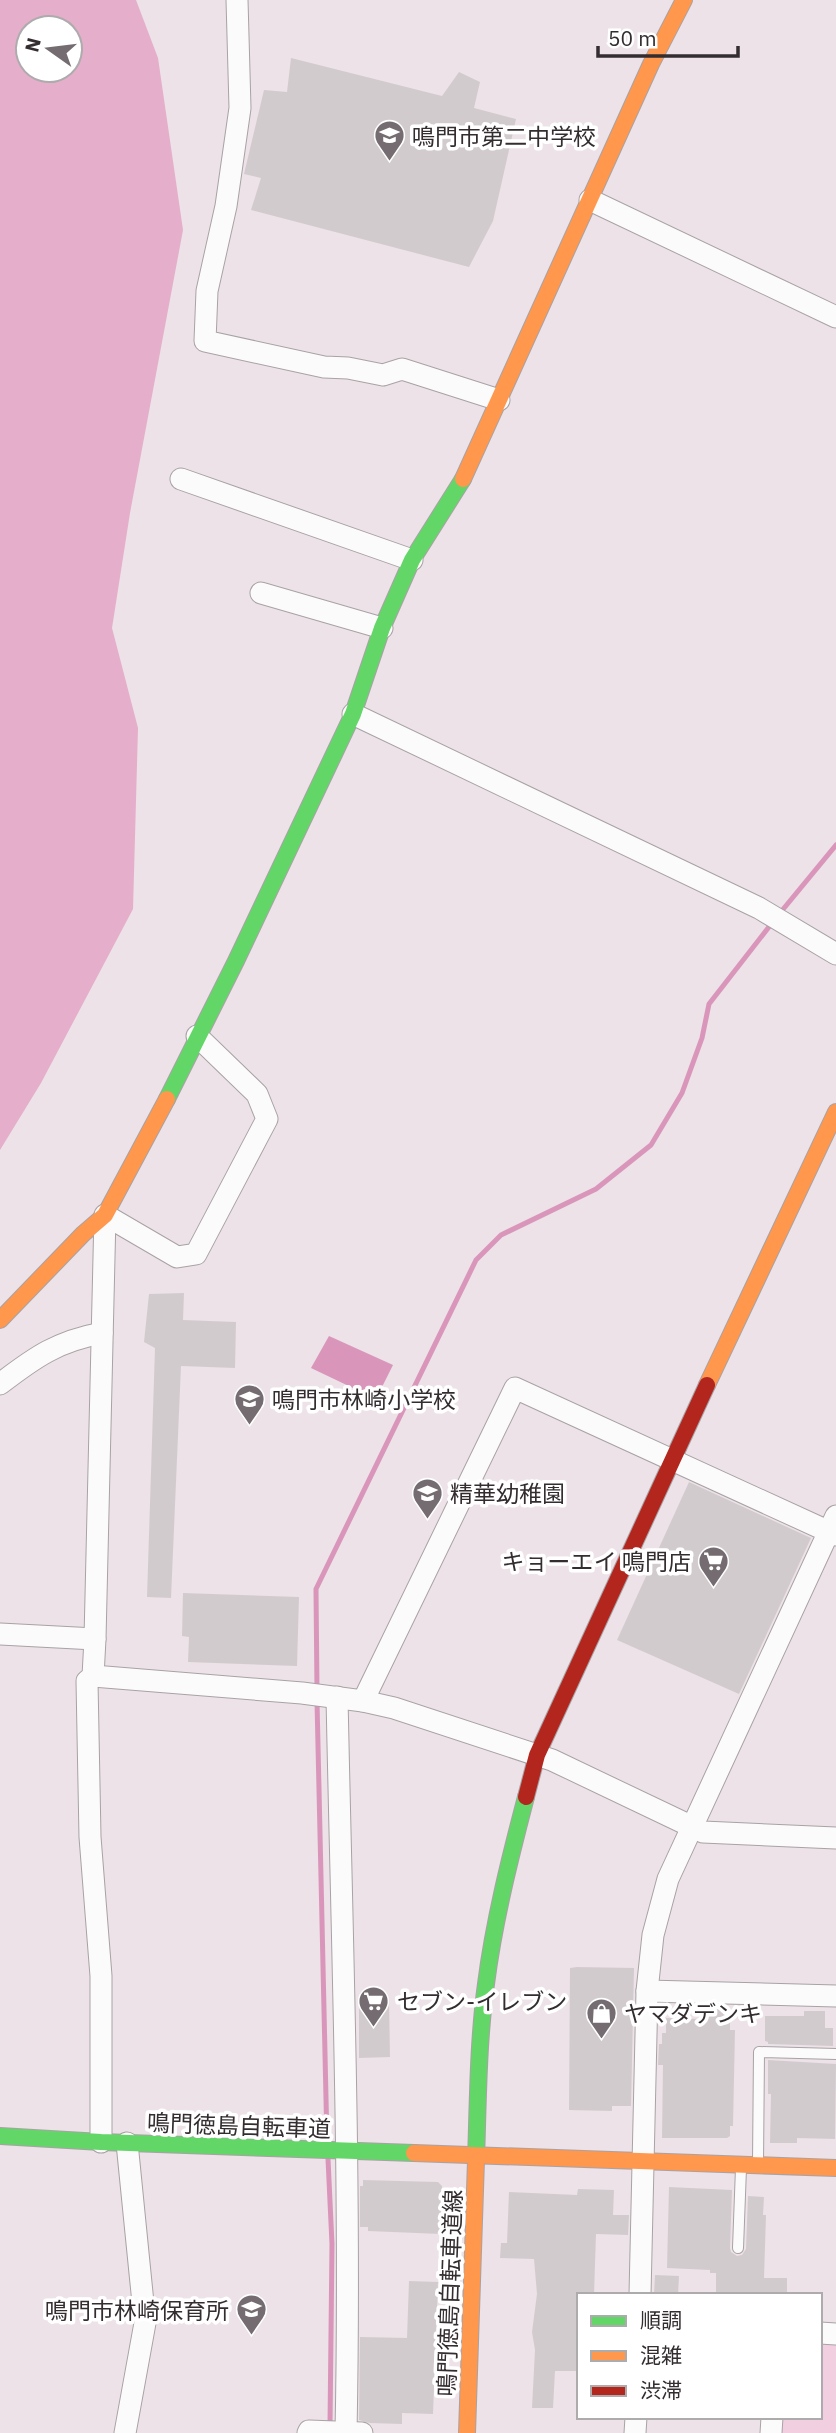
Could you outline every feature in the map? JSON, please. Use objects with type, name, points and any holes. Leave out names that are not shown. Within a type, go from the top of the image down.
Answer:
[{"type":"street","points":[[237,0],[240,108],[226,206],[207,291],[205,341],[324,368],[348,368],[383,375],[402,369],[499,400]]},
{"type":"street","points":[[0,1320],[83,1234],[105,1215],[150,1133],[354,714],[382,628],[412,560],[460,485],[651,64],[684,0]]},
{"type":"street","points":[[590,200],[836,317]]},
{"type":"street","points":[[181,479],[412,560]]},
{"type":"street","points":[[261,593],[382,628]]},
{"type":"street","points":[[354,714],[759,908],[836,954]]},
{"type":"street","points":[[105,1215],[177,1256],[196,1254],[267,1119],[257,1094],[197,1036]]},
{"type":"street","name":"鳴門徳島自転車道線","points":[[467,2433],[480,2055],[490,1953],[510,1859],[537,1755],[836,1112]]},
{"type":"street","points":[[93,1676],[105,1215]]},
{"type":"street","points":[[0,1384],[46,1351],[73,1338],[102,1333]]},
{"type":"street","points":[[363,1701],[515,1388],[672,1460],[834,1528],[668,1879],[660,1907],[653,1935],[647,1991],[640,2293]]},
{"type":"street","points":[[0,1634],[94,1639]]},
{"type":"street","points":[[102,2143],[101,1976],[90,1837],[87,1681],[93,1676],[302,1693],[363,1701],[394,1708],[552,1760],[703,1832],[836,1838]]},
{"type":"street","points":[[334,1697],[343,2151],[344,2433]]},
{"type":"street","points":[[647,1991],[836,1996]]},
{"type":"street","name":"鳴門徳島自転車道","points":[[0,2136],[102,2143],[836,2168]]},
{"type":"street","points":[[125,2433],[145,2323],[127,2143]]},
{"type":"street","points":[[314,2432],[362,2433]]},
{"type":"lane","points":[[738,2248],[750,2165],[760,2052],[836,2054]]},
{"type":"shaded area","points":[[0,0],[136,0],[158,58],[183,230],[130,513],[112,628],[138,728],[133,909],[41,1083],[0,1150]]},
{"type":"shaded area","points":[[329,1336],[393,1365],[376,1399],[311,1368]]},
{"type":"shaded area","points":[[822,2343],[836,2343],[836,2433],[779,2433],[780,2419],[822,2419]]},
{"type":"building","points":[[291,58],[442,96],[459,72],[480,82],[474,108],[516,119],[493,221],[469,267],[251,210],[261,178],[244,174],[264,90],[287,92]]},
{"type":"building","points":[[184,1293],[183,1320],[236,1322],[235,1368],[181,1366],[171,1598],[147,1597],[155,1348],[144,1342],[149,1294]]},
{"type":"building","name":"キョーエイ 鳴門店","points":[[689,1482],[811,1538],[739,1694],[617,1640]]},
{"type":"building","points":[[183,1593],[299,1597],[297,1666],[188,1662],[189,1637],[182,1636]]},
{"type":"building","name":"ヤマダデンキ","points":[[570,1968],[634,1968],[631,2106],[612,2106],[612,2111],[569,2110]]},
{"type":"building","points":[[389,1999],[390,2057],[359,2058],[359,2000]]},
{"type":"building","points":[[703,2009],[730,2009],[730,2030],[735,2030],[733,2126],[730,2126],[730,2136],[662,2138],[663,2065],[658,2065],[659,2044],[662,2044],[662,2033],[666,2033],[666,2018],[703,2019]]},
{"type":"building","points":[[804,2011],[825,2011],[825,2028],[833,2028],[833,2046],[768,2044],[765,2041],[765,2016],[804,2016]]},
{"type":"building","points":[[768,2060],[836,2064],[835,2139],[797,2138],[797,2143],[770,2143],[771,2094],[768,2094]]},
{"type":"building","points":[[363,2180],[438,2182],[442,2186],[441,2234],[368,2231],[368,2227],[360,2227],[360,2186],[363,2186]]},
{"type":"building","points":[[669,2187],[732,2190],[731,2252],[737,2256],[742,2255],[746,2249],[748,2196],[764,2197],[764,2278],[787,2278],[787,2293],[716,2293],[716,2273],[710,2273],[710,2270],[667,2268]]},
{"type":"building","points":[[578,2189],[614,2190],[613,2215],[629,2215],[628,2235],[596,2234],[594,2293],[577,2293],[577,2371],[555,2371],[553,2408],[532,2408],[535,2350],[532,2332],[537,2294],[534,2259],[500,2258],[501,2243],[507,2243],[509,2192],[577,2195]]},
{"type":"building","points":[[655,2275],[679,2276],[678,2293],[654,2293]]},
{"type":"building","points":[[409,2281],[438,2282],[433,2414],[402,2413],[402,2424],[359,2420],[360,2337],[407,2338]]},
{"type":"waterway","points":[[780,913],[836,845]]},
{"type":"waterway","points":[[317,1691],[316,1589],[476,1260],[501,1235],[596,1189],[651,1145],[682,1093],[702,1038],[709,1004],[772,923]]},
{"type":"waterway","points":[[317,1701],[327,2142]]},
{"type":"waterway","points":[[328,2159],[332,2244],[330,2426]]},
{"type":"traffic: fast","points":[[167,1099],[353,714],[382,628],[412,560],[463,479]]},
{"type":"traffic: fast","points":[[476,2160],[480,2050],[489,1960],[508,1866],[526,1797]]},
{"type":"traffic: fast","points":[[0,2136],[414,2153]]},
{"type":"traffic: slow","points":[[463,479],[651,64],[684,0]]},
{"type":"traffic: slow","points":[[0,1320],[83,1234],[105,1215],[167,1099]]},
{"type":"traffic: slow","points":[[707,1385],[836,1112]]},
{"type":"traffic: slow","points":[[414,2153],[836,2168]]},
{"type":"traffic: slow","points":[[467,2433],[476,2160]]},
{"type":"traffic: jam","points":[[526,1797],[537,1755],[707,1385]]},
{"type":"place","name":"鳴門市第二中学校","points":[[389,163]]},
{"type":"place","name":"鳴門市林崎小学校","points":[[249,1426]]},
{"type":"place","name":"精華幼稚園","points":[[427,1520]]},
{"type":"place","name":"キョーエイ 鳴門店","points":[[714,1588]]},
{"type":"place","name":"セブン-イレブン","points":[[374,2028]]},
{"type":"place","name":"ヤマダデンキ","points":[[601,2040]]},
{"type":"place","name":"鳴門市林崎保育所","points":[[252,2337]]}]
